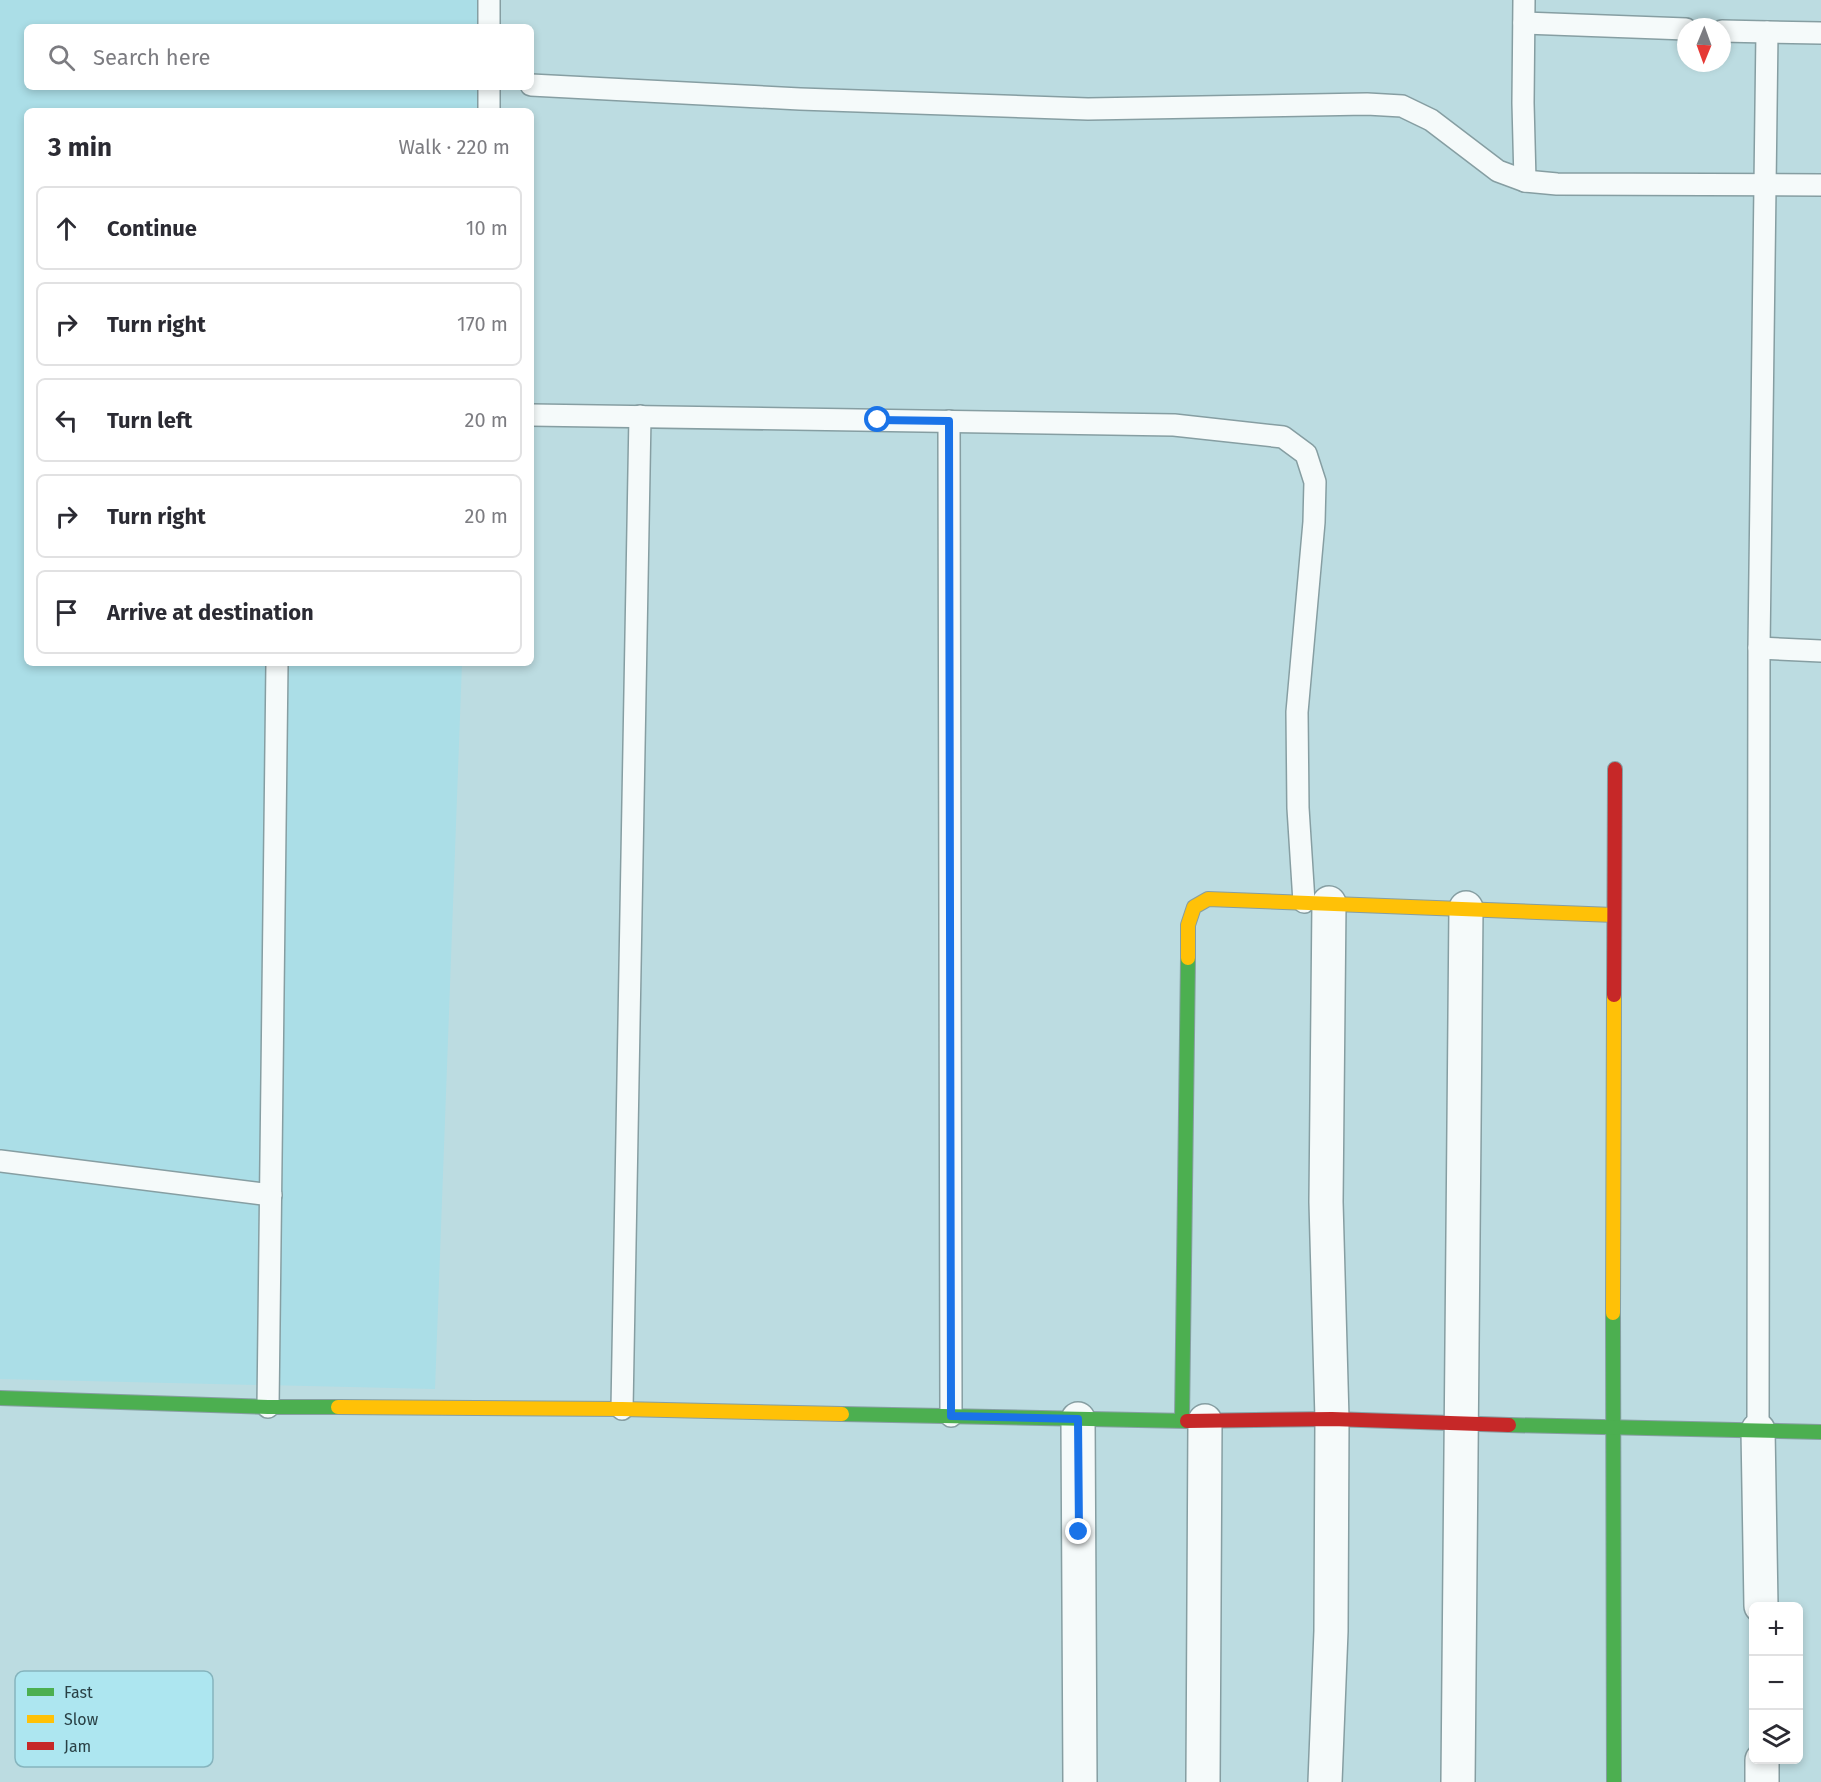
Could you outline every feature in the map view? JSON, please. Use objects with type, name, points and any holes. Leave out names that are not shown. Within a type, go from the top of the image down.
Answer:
[{"type":"street","points":[[1614,1782],[1612,1428],[1615,769]]},
{"type":"street","points":[[1203,1782],[1194,1421],[1188,926],[1194,907],[1208,899],[1614,915]]},
{"type":"street","points":[[1317,903],[1332,1419],[1331,1631],[1325,1782]]},
{"type":"street","points":[[1458,1782],[1466,908]]},
{"type":"street","points":[[0,1398],[268,1407],[622,1409],[1194,1421],[1332,1419],[1821,1432]]},
{"type":"street","points":[[1078,1419],[1080,1782]]},
{"type":"street","points":[[1758,1430],[1761,1602]]},
{"type":"street","points":[[1762,1764],[1762,1782]]},
{"type":"lane","points":[[489,0],[489,24]]},
{"type":"lane","points":[[1524,0],[1525,181]]},
{"type":"lane","points":[[1524,23],[1677,29]]},
{"type":"lane","points":[[1731,31],[1821,33]]},
{"type":"lane","points":[[1758,1430],[1759,648],[1767,32]]},
{"type":"lane","points":[[534,85],[800,99],[1088,108],[1367,104],[1402,106],[1431,120],[1498,171],[1525,181],[1557,184],[1821,185]]},
{"type":"lane","points":[[489,90],[489,108]]},
{"type":"lane","points":[[534,415],[1174,425],[1283,437],[1306,454],[1316,482],[1297,712],[1298,808],[1317,903]]},
{"type":"lane","points":[[622,1409],[640,416]]},
{"type":"lane","points":[[949,421],[951,1416]]},
{"type":"lane","points":[[1759,648],[1821,651]]},
{"type":"lane","points":[[268,1407],[277,666]]},
{"type":"lane","points":[[0,1161],[271,1195]]},
{"type":"shaded area","points":[[0,0],[487,0],[486,24],[24,24],[24,90],[483,90],[482,108],[24,108],[24,666],[462,666],[435,1389],[0,1379]]},
{"type":"traffic: fast","points":[[1182,1420],[1188,958]]},
{"type":"traffic: fast","points":[[1613,1313],[1614,1782]]},
{"type":"traffic: fast","points":[[0,1398],[268,1407],[338,1407]]},
{"type":"traffic: fast","points":[[842,1414],[1187,1421]]},
{"type":"traffic: fast","points":[[1509,1425],[1821,1432]]},
{"type":"traffic: slow","points":[[1188,958],[1188,925],[1194,907],[1208,899],[1614,915]]},
{"type":"traffic: slow","points":[[1613,1313],[1614,995]]},
{"type":"traffic: slow","points":[[338,1407],[622,1409],[842,1414]]},
{"type":"traffic: jam","points":[[1614,995],[1615,769]]},
{"type":"traffic: jam","points":[[1187,1421],[1332,1419],[1509,1425]]},
{"type":"route","points":[[878,420],[949,421],[951,1416],[1078,1419],[1079,1532]]}]
